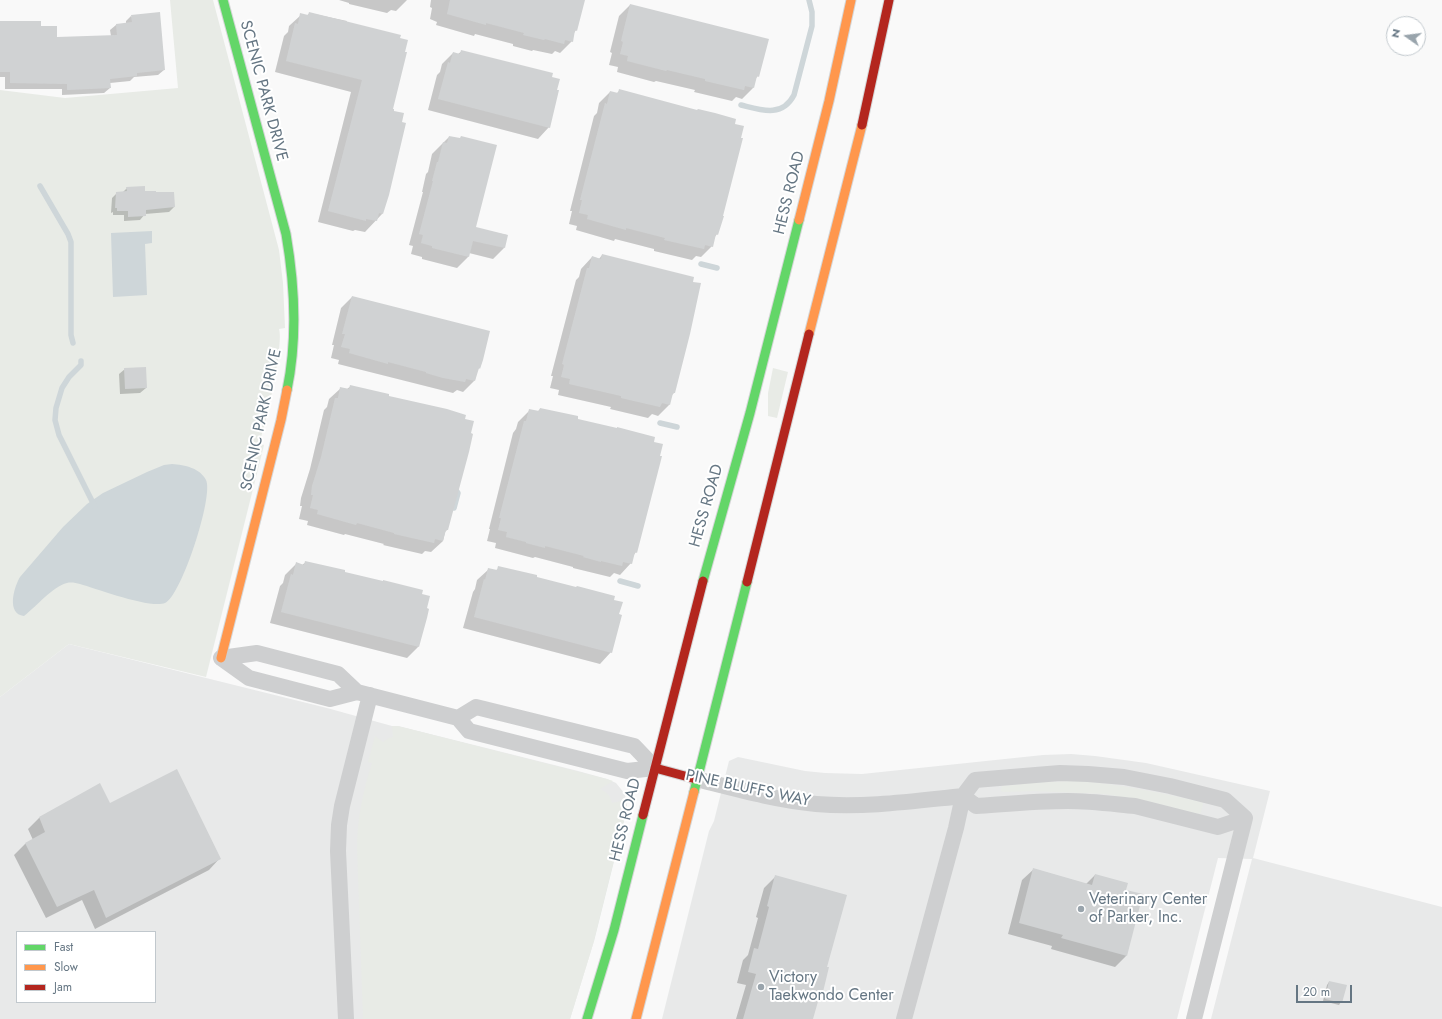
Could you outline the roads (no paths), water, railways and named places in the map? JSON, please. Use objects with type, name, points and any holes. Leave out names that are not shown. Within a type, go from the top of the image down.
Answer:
[{"type":"main road","name":"SCENIC PARK DRIVE","points":[[221,658],[285,403],[292,356],[295,313],[292,269],[287,238],[223,0]]},
{"type":"main road","name":"HESS ROAD","points":[[587,1019],[612,937],[710,552],[750,412],[829,101],[851,0]]},
{"type":"main road","points":[[636,1019],[859,136],[889,0]]},
{"type":"main road","name":"PINE BLUFFS WAY","points":[[655,768],[696,779]]},
{"type":"street","points":[[221,658],[257,653],[338,674],[364,694]]},
{"type":"street","points":[[221,658],[249,678],[330,699],[364,694],[458,718],[476,707],[634,746],[655,768]]},
{"type":"street","points":[[346,1019],[338,851],[339,825],[364,694]]},
{"type":"street","name":"PINE BLUFFS WAY","points":[[458,718],[469,731],[627,771],[655,768]]},
{"type":"street","points":[[904,1019],[956,828],[963,796],[975,780],[1060,774],[1104,775],[1147,781],[1225,800],[1245,818]]},
{"type":"street","name":"PINE BLUFFS WAY","points":[[696,779],[779,799],[817,804],[874,804],[963,796]]},
{"type":"street","points":[[963,796],[976,806],[1062,801],[1135,806],[1218,826],[1245,818]]},
{"type":"street","points":[[1194,1019],[1245,818]]},
{"type":"waterway","points":[[741,105],[763,110],[777,110],[789,102],[794,95],[812,26],[812,12],[809,0]]},
{"type":"waterway","points":[[40,186],[68,234],[71,242],[71,335],[73,343]]},
{"type":"waterway","points":[[701,264],[717,268]]},
{"type":"waterway","points":[[81,361],[81,365],[69,377],[62,388],[56,408],[55,420],[59,435],[95,507]]},
{"type":"waterway","points":[[660,423],[677,427]]},
{"type":"waterway","points":[[454,487],[458,493],[454,508]]},
{"type":"waterway","points":[[620,581],[638,586]]},
{"type":"place","name":"Veterinary Center of Parker, Inc.","points":[[1081,909]]},
{"type":"place","name":"Victory Taekwondo Center","points":[[761,987]]}]
